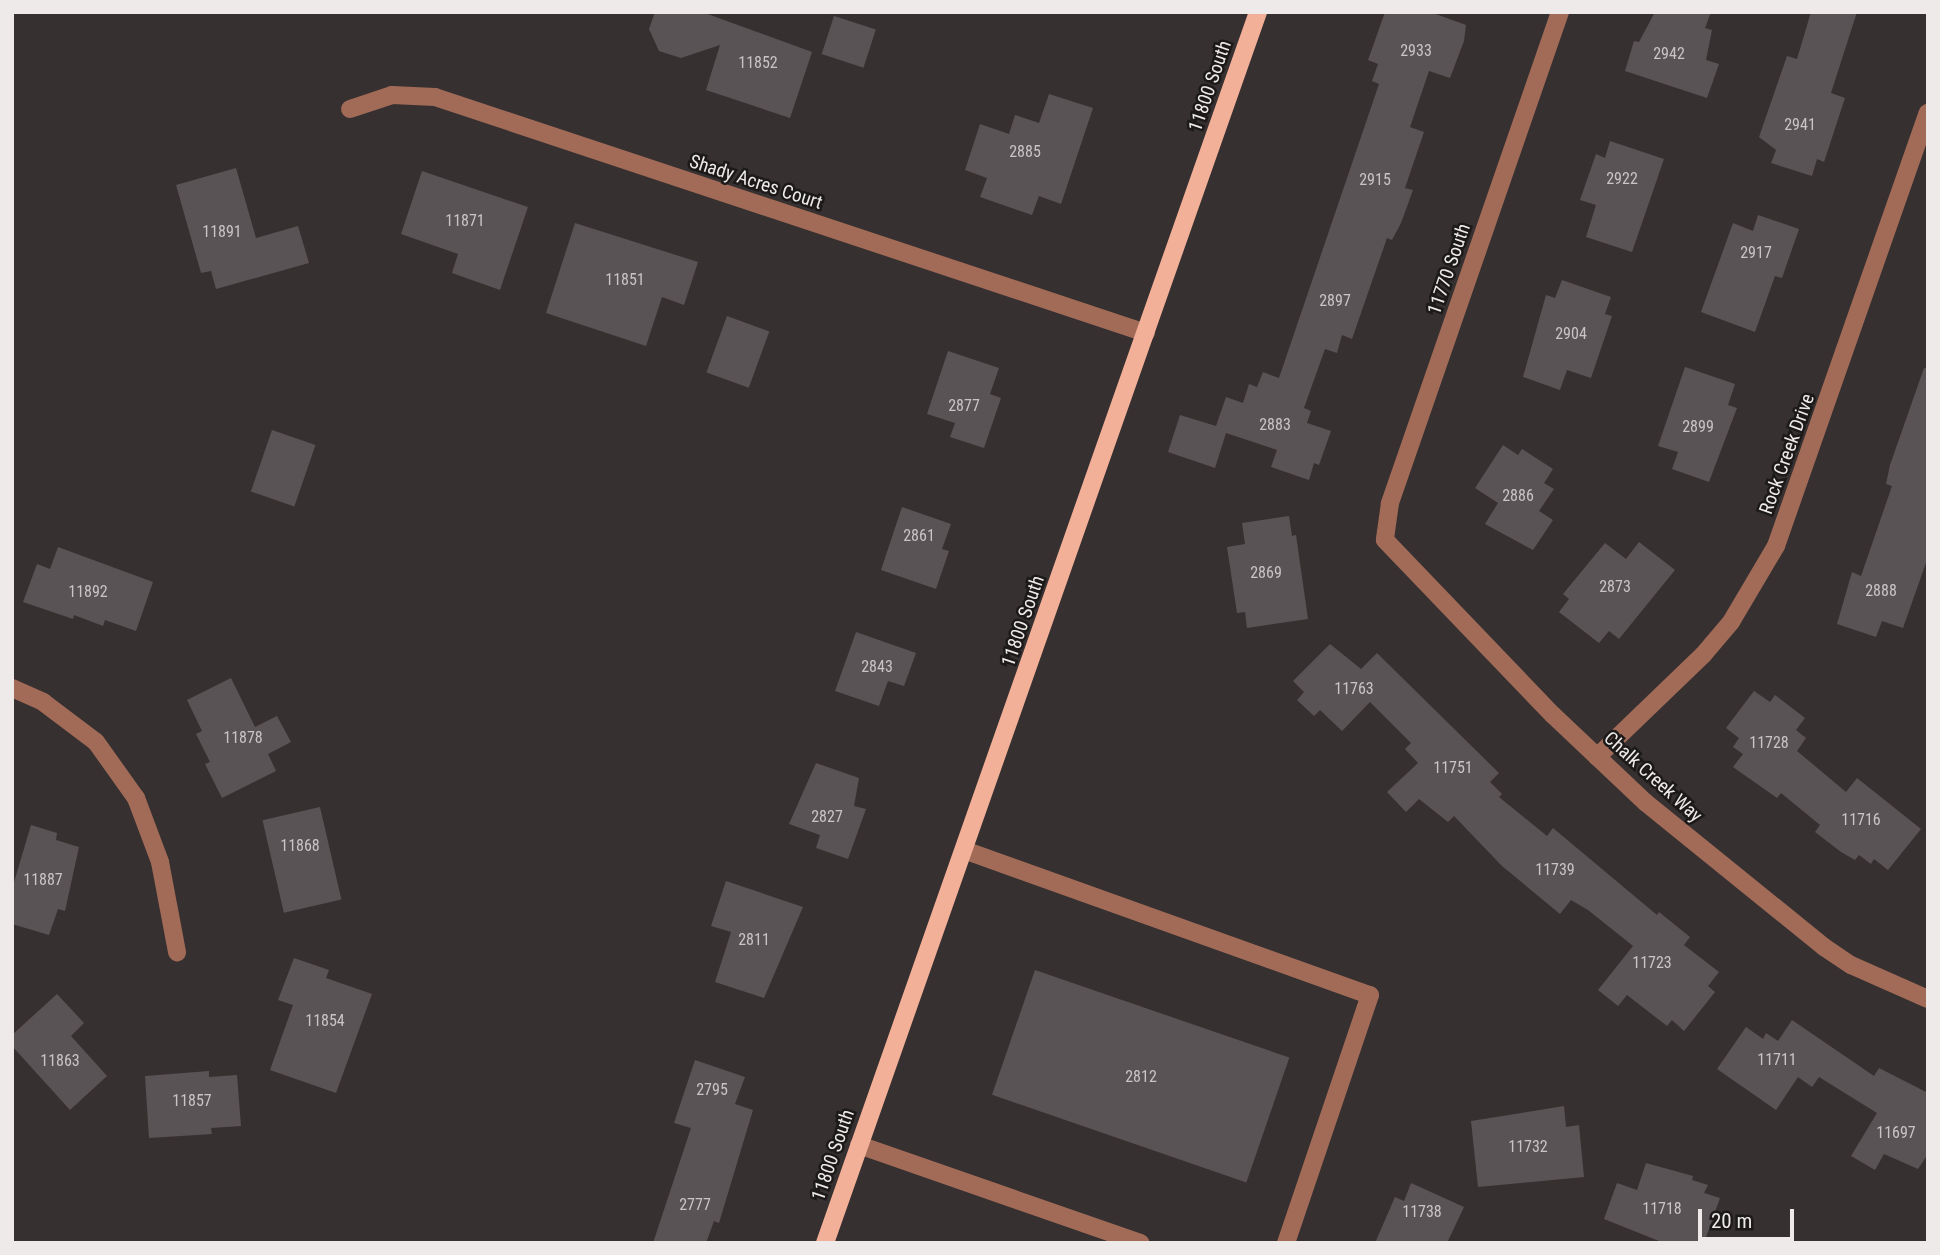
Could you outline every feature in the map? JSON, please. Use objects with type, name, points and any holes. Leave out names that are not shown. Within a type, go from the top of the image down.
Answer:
[{"type":"main road","name":"11800 South","points":[[825,1243],[1258,12]]},
{"type":"street","name":"11770 South","points":[[1385,540],[1390,503],[1560,12]]},
{"type":"street","name":"Shady Acres Court","points":[[350,109],[392,95],[435,97],[1146,333]]},
{"type":"street","name":"Rock Creek Drive","points":[[1597,757],[1703,655],[1731,622],[1776,546],[1928,113]]},
{"type":"street","name":"Chalk Creek Way","points":[[1385,540],[1597,757],[1645,802],[1824,947],[1880,979],[1928,999]]},
{"type":"street","points":[[12,688],[43,702],[96,743],[136,798],[160,862],[177,952]]},
{"type":"street","points":[[964,850],[1370,995],[1286,1243]]},
{"type":"street","points":[[859,1145],[1140,1243]]},
{"type":"building","points":[[655,12],[702,12],[812,52],[790,118],[706,90],[720,45],[681,58],[659,51],[649,29]]},
{"type":"building","points":[[1385,12],[1430,12],[1466,25],[1464,41],[1450,78],[1429,71],[1410,127],[1424,132],[1405,188],[1413,190],[1401,223],[1392,240],[1387,238],[1352,339],[1342,335],[1337,353],[1325,349],[1304,408],[1311,411],[1307,423],[1331,431],[1319,465],[1314,463],[1309,480],[1271,467],[1277,450],[1226,433],[1215,468],[1168,452],[1180,415],[1216,426],[1226,397],[1243,403],[1249,384],[1257,387],[1263,372],[1279,378],[1379,84],[1372,81],[1378,64],[1368,60]]},
{"type":"building","points":[[1655,12],[1711,12],[1705,28],[1712,30],[1706,60],[1719,64],[1707,98],[1625,71],[1634,41],[1639,42]]},
{"type":"building","points":[[1811,12],[1857,12],[1831,93],[1845,98],[1824,162],[1817,159],[1812,176],[1771,163],[1776,150],[1759,137],[1787,56],[1797,59]]},
{"type":"building","points":[[834,16],[876,30],[863,68],[822,54]]},
{"type":"building","points":[[1049,94],[1093,108],[1061,204],[1039,196],[1032,215],[980,197],[987,178],[965,170],[980,124],[1009,134],[1015,115],[1039,123]]},
{"type":"building","points":[[1610,141],[1664,159],[1632,252],[1586,237],[1596,205],[1580,200],[1596,154],[1605,158]]},
{"type":"building","points":[[236,168],[256,238],[298,226],[309,263],[216,289],[211,271],[201,273],[176,185]]},
{"type":"building","points":[[422,171],[528,207],[500,290],[452,273],[458,254],[401,234]]},
{"type":"building","points":[[1758,215],[1799,229],[1782,278],[1775,276],[1755,332],[1701,312],[1733,223],[1753,231]]},
{"type":"building","points":[[575,223],[698,262],[684,305],[662,297],[646,346],[546,313]]},
{"type":"building","points":[[1562,280],[1611,297],[1605,314],[1612,316],[1591,378],[1567,370],[1560,390],[1523,377],[1546,295],[1555,298]]},
{"type":"building","points":[[727,316],[769,331],[749,388],[706,372]]},
{"type":"building","points":[[948,351],[999,368],[990,394],[1001,398],[984,448],[950,437],[955,423],[927,414]]},
{"type":"building","points":[[1685,367],[1735,384],[1728,405],[1737,408],[1709,482],[1672,469],[1678,452],[1658,446]]},
{"type":"building","points":[[1924,368],[1928,369],[1928,557],[1903,628],[1882,621],[1876,637],[1837,624],[1852,572],[1861,576],[1892,486],[1886,484],[1890,465]]},
{"type":"building","points":[[272,430],[315,445],[294,506],[251,491]]},
{"type":"building","points":[[1503,445],[1518,455],[1522,449],[1553,469],[1544,483],[1554,489],[1539,511],[1553,520],[1533,550],[1485,524],[1498,503],[1475,488]]},
{"type":"building","points":[[902,507],[951,524],[942,549],[949,551],[936,589],[881,570]]},
{"type":"building","points":[[1289,516],[1292,536],[1296,535],[1308,619],[1247,628],[1245,612],[1237,613],[1227,547],[1245,544],[1242,523]]},
{"type":"building","points":[[1639,542],[1675,570],[1619,639],[1609,631],[1599,643],[1559,612],[1569,599],[1563,594],[1605,543],[1626,559]]},
{"type":"building","points":[[58,547],[153,582],[136,631],[105,620],[103,626],[74,615],[73,619],[23,602],[37,564],[50,569]]},
{"type":"building","points":[[856,632],[916,653],[904,686],[888,681],[879,706],[835,691]]},
{"type":"building","points":[[1330,644],[1361,669],[1377,653],[1499,773],[1490,782],[1502,794],[1499,797],[1547,836],[1553,828],[1657,915],[1659,912],[1690,937],[1684,945],[1719,972],[1708,986],[1715,992],[1684,1031],[1672,1020],[1667,1026],[1627,995],[1618,1006],[1598,990],[1633,946],[1588,910],[1571,900],[1560,914],[1502,866],[1454,816],[1448,822],[1419,799],[1406,812],[1387,792],[1418,763],[1405,749],[1411,743],[1370,702],[1342,731],[1320,710],[1314,716],[1297,700],[1304,692],[1293,681]]},
{"type":"building","points":[[231,678],[255,727],[277,716],[291,742],[268,754],[276,771],[222,798],[205,764],[210,762],[196,734],[202,731],[187,700]]},
{"type":"building","points":[[1754,691],[1770,702],[1775,695],[1805,718],[1796,730],[1806,738],[1797,751],[1846,792],[1857,778],[1921,829],[1888,870],[1874,859],[1871,864],[1859,855],[1855,860],[1841,852],[1815,832],[1820,825],[1781,793],[1777,798],[1733,767],[1743,754],[1733,747],[1739,738],[1726,728]]},
{"type":"building","points":[[816,763],[859,778],[854,806],[866,809],[848,859],[816,848],[820,835],[789,824]]},
{"type":"building","points":[[320,807],[341,900],[284,913],[263,820]]},
{"type":"building","points":[[31,825],[57,833],[56,840],[79,847],[65,911],[58,909],[49,935],[12,924],[12,889]]},
{"type":"building","points":[[726,881],[803,907],[764,998],[715,982],[731,932],[711,926]]},
{"type":"building","points":[[294,958],[329,970],[326,978],[372,994],[336,1093],[270,1070],[293,1005],[278,1000]]},
{"type":"building","points":[[1035,970],[1289,1058],[1246,1182],[992,1095]]},
{"type":"building","points":[[57,994],[84,1023],[71,1036],[107,1076],[70,1110],[12,1046],[12,1035]]},
{"type":"building","points":[[1792,1020],[1874,1076],[1879,1068],[1928,1093],[1928,1154],[1918,1169],[1884,1154],[1875,1170],[1851,1156],[1877,1113],[1819,1077],[1812,1087],[1798,1077],[1776,1110],[1717,1069],[1746,1027],[1763,1039],[1766,1033],[1778,1041]]},
{"type":"building","points":[[695,1060],[745,1077],[735,1104],[753,1110],[719,1223],[714,1221],[706,1243],[653,1243],[691,1128],[674,1123]]},
{"type":"building","points":[[209,1071],[209,1077],[237,1075],[241,1126],[211,1128],[212,1134],[149,1138],[145,1076]]},
{"type":"building","points":[[1564,1106],[1566,1127],[1579,1125],[1584,1177],[1478,1187],[1471,1121]]},
{"type":"building","points":[[1646,1163],[1693,1176],[1692,1180],[1708,1185],[1704,1193],[1720,1198],[1704,1243],[1664,1243],[1604,1219],[1617,1183],[1637,1190]]},
{"type":"building","points":[[1411,1183],[1464,1207],[1447,1243],[1375,1243],[1395,1197],[1404,1201]]}]
